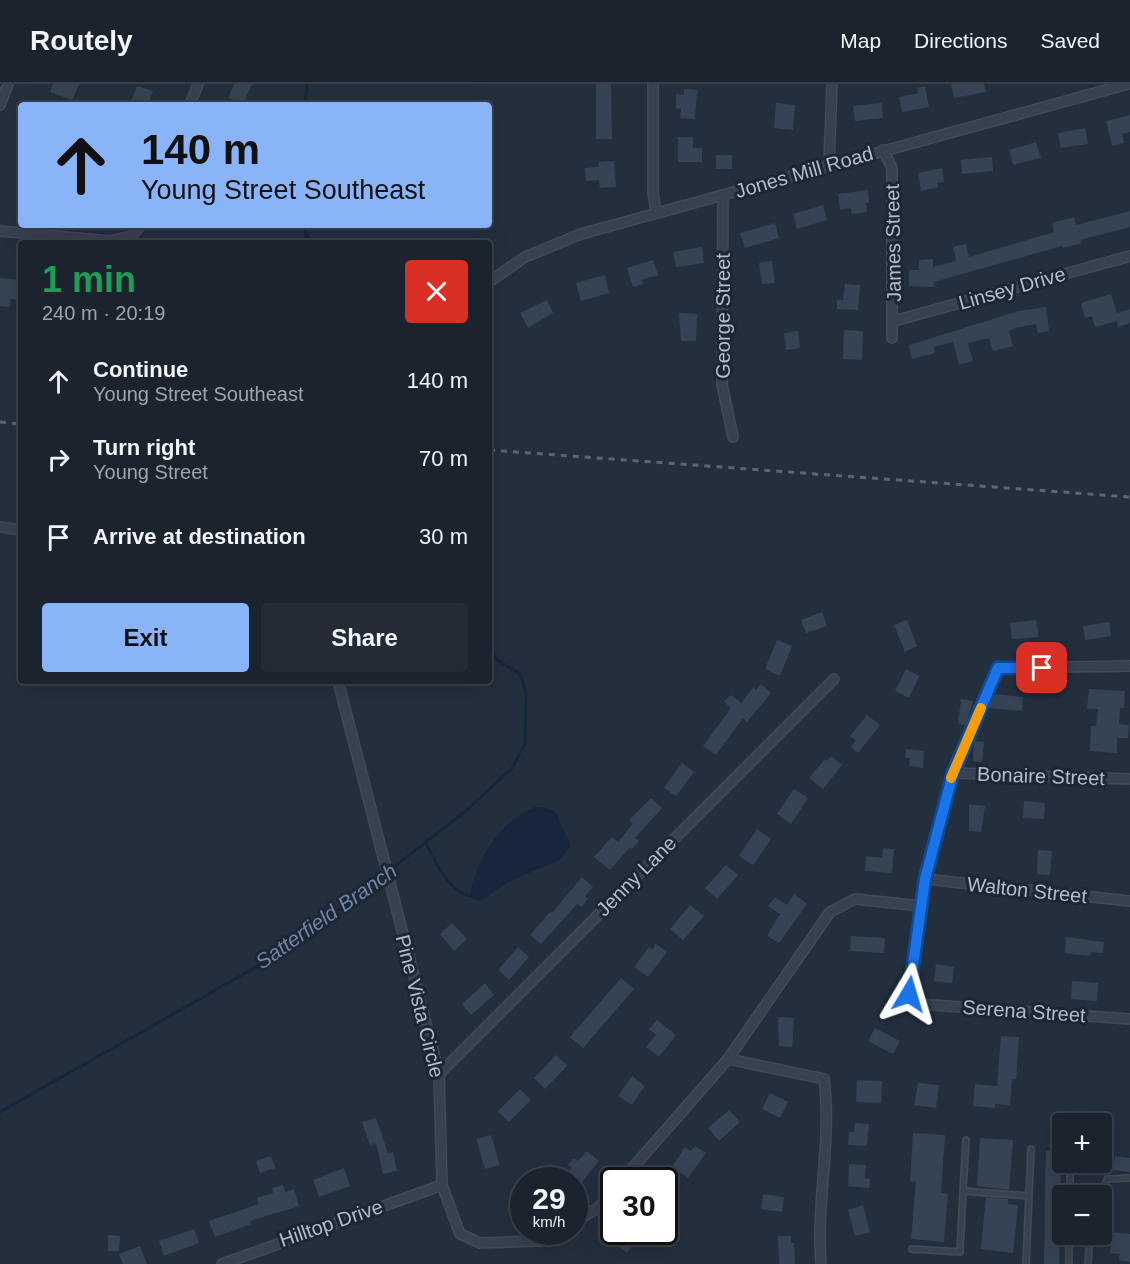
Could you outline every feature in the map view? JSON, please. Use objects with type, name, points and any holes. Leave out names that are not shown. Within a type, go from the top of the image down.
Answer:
[{"type":"street","points":[[0,105],[8,84]]},
{"type":"street","points":[[191,102],[198,84]]},
{"type":"street","points":[[653,84],[653,192],[656,213]]},
{"type":"street","points":[[829,164],[832,84]]},
{"type":"street","name":"Jones Mill Road","points":[[492,280],[532,254],[581,234],[829,164],[1128,84]]},
{"type":"street","name":"James Street","points":[[883,150],[892,168],[894,321],[892,338]]},
{"type":"street","name":"George Street","points":[[723,195],[722,384],[733,437]]},
{"type":"street","points":[[114,240],[132,236],[139,228]]},
{"type":"street","points":[[0,231],[99,240]]},
{"type":"street","name":"Linsey Drive","points":[[894,321],[1130,256]]},
{"type":"street","points":[[0,527],[18,530]]},
{"type":"street","points":[[633,1167],[728,1059],[830,912],[855,899],[921,906],[925,879],[953,773],[998,668],[1130,666]]},
{"type":"street","name":"Jenny Lane","points":[[439,1074],[834,679]]},
{"type":"street","name":"Pine Vista Circle","points":[[339,684],[439,1074],[442,1185],[460,1234],[480,1243],[510,1242]]},
{"type":"street","name":"Bonaire Street","points":[[953,773],[1130,779]]},
{"type":"street","name":"Walton Street","points":[[925,879],[1130,901]]},
{"type":"street","name":"Serena Street","points":[[921,906],[909,994],[918,1004],[1130,1018]]},
{"type":"street","points":[[728,1059],[824,1079],[828,1112],[818,1230],[821,1264]]},
{"type":"street","name":"Hilltop Drive","points":[[222,1264],[442,1185]]},
{"type":"lane","points":[[912,1249],[960,1252],[966,1140]]},
{"type":"lane","points":[[1026,1264],[1030,1149]]},
{"type":"lane","points":[[1105,1185],[1107,1179],[1130,1178]]},
{"type":"lane","points":[[963,1191],[1029,1196]]},
{"type":"lane","points":[[1069,1245],[1069,1264]]},
{"type":"lane","points":[[1088,1264],[1089,1245]]},
{"type":"water","points":[[535,807],[555,811],[571,846],[560,860],[512,880],[482,900],[474,900],[470,893],[473,880],[492,842],[511,821]]},
{"type":"building","points":[[53,84],[79,84],[72,100],[50,92]]},
{"type":"building","points":[[234,84],[252,84],[244,102],[228,98]]},
{"type":"building","points":[[596,84],[611,84],[612,139],[596,139]]},
{"type":"building","points":[[951,84],[984,84],[986,92],[954,98]]},
{"type":"building","points":[[137,86],[153,91],[149,102],[131,102]]},
{"type":"building","points":[[925,86],[929,107],[902,112],[899,97],[918,93],[917,88]]},
{"type":"building","points":[[684,89],[697,90],[695,119],[680,118],[681,109],[676,108],[676,94],[684,95]]},
{"type":"building","points":[[776,103],[795,105],[793,130],[774,128]]},
{"type":"building","points":[[882,103],[883,118],[855,121],[853,106]]},
{"type":"building","points":[[1130,115],[1130,132],[1122,134],[1124,143],[1112,146],[1106,121]]},
{"type":"building","points":[[1085,128],[1088,144],[1061,148],[1058,133]]},
{"type":"building","points":[[678,137],[693,137],[693,148],[702,148],[702,162],[678,162]]},
{"type":"building","points":[[1036,142],[1041,158],[1013,165],[1009,150]]},
{"type":"building","points":[[716,155],[732,155],[732,169],[716,169]]},
{"type":"building","points":[[992,157],[993,171],[962,174],[961,160]]},
{"type":"building","points":[[614,161],[616,187],[600,188],[599,180],[586,181],[585,168],[599,167],[598,162]]},
{"type":"building","points":[[942,168],[944,182],[937,183],[938,187],[921,191],[918,173]]},
{"type":"building","points":[[868,190],[867,212],[852,214],[851,208],[840,210],[838,194]]},
{"type":"building","points":[[823,205],[827,220],[797,229],[793,214]]},
{"type":"building","points":[[1130,211],[1130,227],[1080,240],[1081,243],[1063,248],[1062,246],[934,282],[934,287],[909,286],[909,270],[919,270],[919,260],[933,259],[933,267],[956,261],[953,247],[966,244],[969,257],[1054,232],[1052,223],[1074,217],[1076,225]]},
{"type":"building","points":[[775,223],[779,238],[745,248],[740,233]]},
{"type":"building","points":[[702,247],[704,263],[676,267],[673,252]]},
{"type":"building","points":[[653,260],[658,275],[642,280],[643,284],[633,287],[627,268]]},
{"type":"building","points":[[772,261],[775,283],[762,284],[759,263]]},
{"type":"building","points":[[605,275],[609,293],[581,301],[576,283]]},
{"type":"building","points":[[0,278],[18,280],[18,300],[11,299],[10,307],[0,306]]},
{"type":"building","points":[[845,284],[860,285],[858,310],[837,309],[837,300],[843,300]]},
{"type":"building","points":[[1111,294],[1117,313],[1130,309],[1130,323],[1118,327],[1117,321],[1095,327],[1092,316],[1085,318],[1081,303]]},
{"type":"building","points":[[547,300],[553,313],[528,328],[520,313]]},
{"type":"building","points":[[1046,307],[1049,331],[1038,333],[1036,324],[1015,328],[1009,331],[1013,346],[993,351],[989,338],[968,343],[973,361],[959,365],[953,342],[934,347],[935,353],[912,359],[909,345],[1019,311]]},
{"type":"building","points":[[679,313],[697,314],[696,341],[681,341]]},
{"type":"building","points":[[844,330],[863,331],[862,360],[843,359]]},
{"type":"building","points":[[798,331],[800,348],[786,350],[784,333]]},
{"type":"building","points":[[822,612],[827,626],[806,633],[801,620]]},
{"type":"building","points":[[907,620],[917,646],[905,652],[894,625]]},
{"type":"building","points":[[1036,620],[1039,637],[1012,639],[1010,623]]},
{"type":"building","points":[[1109,622],[1111,636],[1085,640],[1083,626]]},
{"type":"building","points":[[777,640],[792,646],[780,676],[765,669]]},
{"type":"building","points":[[906,669],[919,676],[909,698],[895,691]]},
{"type":"building","points":[[761,684],[771,693],[747,722],[743,718],[716,755],[703,746],[731,708],[724,702],[731,695],[741,703],[754,687],[756,690]]},
{"type":"building","points":[[1089,689],[1125,691],[1124,708],[1120,708],[1119,724],[1129,725],[1128,738],[1117,738],[1117,753],[1090,751],[1091,726],[1096,726],[1098,709],[1087,709]]},
{"type":"building","points":[[994,694],[1023,697],[1022,711],[988,708]]},
{"type":"building","points":[[961,699],[973,701],[966,725],[958,724]]},
{"type":"building","points":[[867,715],[880,725],[858,753],[851,747],[856,740],[850,736]]},
{"type":"building","points":[[974,741],[984,742],[982,762],[973,761]]},
{"type":"building","points":[[906,749],[924,751],[923,768],[909,766],[910,758],[905,758]]},
{"type":"building","points":[[831,756],[842,765],[823,789],[809,778],[825,759],[827,761]]},
{"type":"building","points":[[682,763],[694,772],[676,796],[664,788]]},
{"type":"building","points":[[794,789],[808,798],[791,824],[777,814]]},
{"type":"building","points":[[651,798],[662,808],[635,838],[639,841],[632,849],[630,847],[610,870],[594,857],[612,837],[618,842],[633,824],[629,820]]},
{"type":"building","points":[[1024,801],[1045,803],[1044,819],[1023,818]]},
{"type":"building","points":[[969,804],[985,806],[981,832],[969,831]]},
{"type":"building","points":[[757,829],[771,839],[753,865],[739,856]]},
{"type":"building","points":[[883,848],[894,849],[892,873],[865,871],[866,856],[882,858]]},
{"type":"building","points":[[1038,850],[1052,851],[1050,875],[1037,874]]},
{"type":"building","points":[[726,865],[738,875],[717,899],[705,888]]},
{"type":"building","points":[[582,877],[593,887],[585,896],[588,899],[582,907],[577,904],[541,944],[530,935]]},
{"type":"building","points":[[794,894],[807,904],[779,943],[767,936],[780,914],[768,906],[775,897],[787,905]]},
{"type":"building","points":[[690,905],[704,916],[683,940],[670,929]]},
{"type":"building","points":[[452,923],[467,939],[454,951],[440,934]]},
{"type":"building","points":[[851,936],[885,938],[884,953],[850,951]]},
{"type":"building","points":[[1066,937],[1104,942],[1103,953],[1091,952],[1090,956],[1065,953]]},
{"type":"building","points":[[656,944],[667,952],[648,977],[634,967],[649,947],[652,950]]},
{"type":"building","points":[[518,947],[529,957],[509,980],[498,970]]},
{"type":"building","points":[[936,964],[954,967],[952,983],[934,981]]},
{"type":"building","points":[[621,978],[634,989],[583,1048],[570,1037]]},
{"type":"building","points":[[1072,981],[1098,983],[1097,1001],[1071,999]]},
{"type":"building","points":[[485,983],[494,995],[471,1015],[462,1004]]},
{"type":"building","points":[[778,1017],[794,1018],[792,1047],[779,1046]]},
{"type":"building","points":[[657,1020],[676,1035],[659,1057],[646,1047],[656,1035],[649,1029]]},
{"type":"building","points":[[875,1028],[900,1041],[893,1054],[868,1041]]},
{"type":"building","points":[[1001,1036],[1019,1037],[1016,1079],[1012,1079],[1010,1105],[995,1104],[995,1108],[973,1106],[975,1084],[997,1086]]},
{"type":"building","points":[[556,1055],[567,1066],[545,1089],[534,1078]]},
{"type":"building","points":[[632,1076],[645,1086],[632,1105],[618,1096]]},
{"type":"building","points":[[857,1080],[882,1081],[881,1103],[856,1102]]},
{"type":"building","points":[[918,1083],[939,1085],[936,1108],[914,1105]]},
{"type":"building","points":[[520,1089],[531,1100],[509,1122],[498,1111]]},
{"type":"building","points":[[770,1093],[788,1102],[780,1118],[762,1109]]},
{"type":"building","points":[[729,1110],[740,1122],[719,1141],[708,1128]]},
{"type":"building","points":[[376,1118],[388,1153],[393,1152],[397,1171],[383,1174],[376,1143],[370,1145],[362,1122]]},
{"type":"building","points":[[855,1123],[869,1124],[867,1146],[848,1145],[849,1132],[854,1132]]},
{"type":"building","points":[[913,1133],[945,1135],[941,1193],[948,1194],[944,1242],[911,1239],[916,1182],[910,1181]]},
{"type":"building","points":[[491,1135],[500,1165],[485,1169],[476,1139]]},
{"type":"building","points":[[980,1138],[1013,1140],[1009,1190],[977,1186]]},
{"type":"building","points":[[695,1146],[706,1153],[688,1178],[678,1171],[678,1167],[672,1167],[685,1147],[691,1151]]},
{"type":"building","points":[[587,1151],[599,1161],[588,1175],[588,1167],[568,1165],[574,1158],[578,1161]]},
{"type":"building","points":[[1046,1151],[1052,1151],[1052,1173],[1061,1173],[1060,1185],[1052,1185],[1052,1245],[1059,1245],[1059,1264],[1044,1264]]},
{"type":"building","points":[[271,1156],[275,1168],[260,1173],[256,1161]]},
{"type":"building","points":[[1115,1156],[1130,1158],[1130,1172],[1113,1170]]},
{"type":"building","points":[[849,1164],[866,1165],[865,1178],[870,1179],[869,1188],[848,1186]]},
{"type":"building","points":[[344,1168],[350,1186],[319,1197],[313,1180]]},
{"type":"building","points":[[283,1185],[285,1192],[294,1189],[299,1206],[250,1221],[251,1224],[215,1237],[209,1221],[259,1204],[257,1198],[273,1193],[272,1188]]},
{"type":"building","points":[[763,1194],[784,1197],[782,1212],[761,1209]]},
{"type":"building","points":[[986,1197],[1008,1199],[1008,1204],[1018,1205],[1013,1253],[981,1249]]},
{"type":"building","points":[[863,1205],[870,1232],[855,1236],[848,1210]]},
{"type":"building","points":[[194,1229],[199,1243],[164,1256],[159,1241]]},
{"type":"building","points":[[1112,1232],[1130,1234],[1130,1262],[1119,1260],[1120,1254],[1110,1253]]},
{"type":"building","points":[[108,1235],[120,1236],[119,1251],[108,1251]]},
{"type":"building","points":[[778,1236],[791,1236],[791,1243],[794,1243],[795,1264],[779,1264]]},
{"type":"building","points":[[616,1245],[633,1245],[627,1253]]},
{"type":"building","points":[[140,1246],[147,1264],[123,1264],[119,1254]]},
{"type":"waterway","name":"Satterfield Branch","points":[[305,102],[308,84]]},
{"type":"waterway","name":"Satterfield Branch","points":[[305,228],[307,240]]},
{"type":"waterway","name":"Satterfield Branch","points":[[0,1112],[288,949],[466,811],[512,768],[525,744],[526,692],[520,674],[497,660],[492,651]]},
{"type":"waterway","points":[[426,844],[450,883],[463,894],[471,896]]},
{"type":"railway","points":[[0,422],[18,424]]},
{"type":"railway","points":[[492,450],[1130,497]]},
{"type":"slow traffic","points":[[951,778],[981,708]]},
{"type":"route","points":[[909,994],[925,879],[953,773],[998,668],[1042,668]]}]
